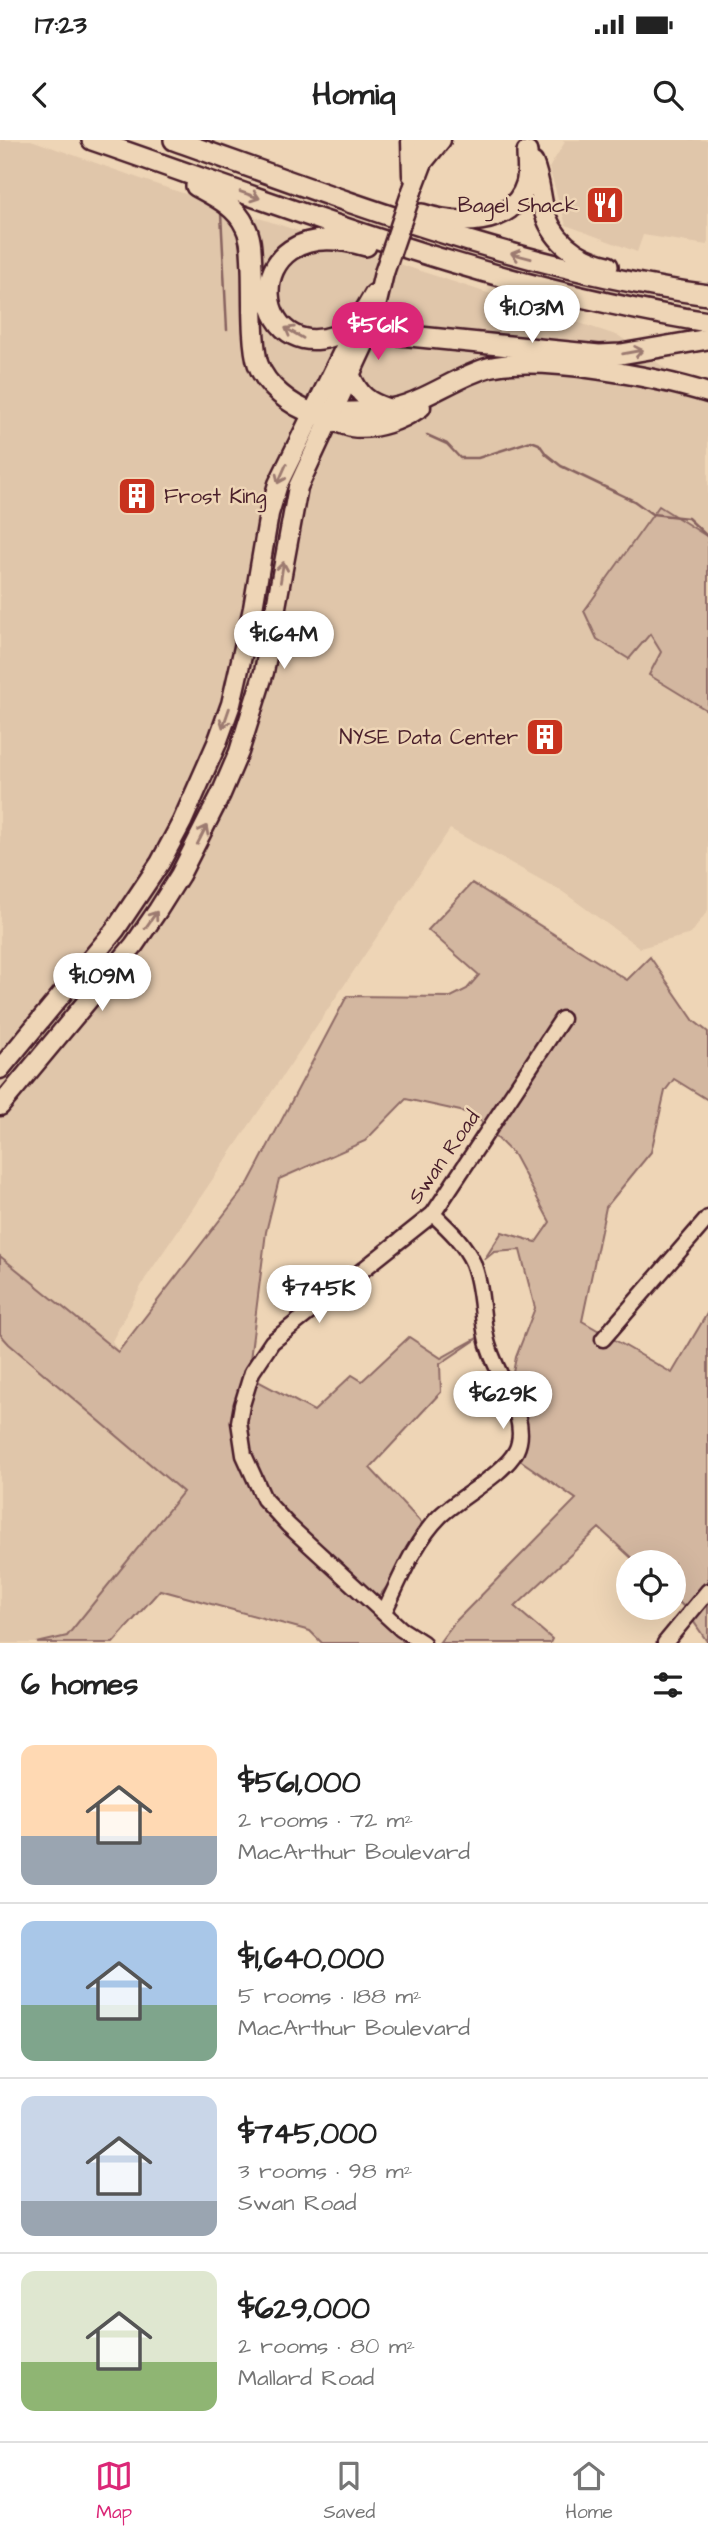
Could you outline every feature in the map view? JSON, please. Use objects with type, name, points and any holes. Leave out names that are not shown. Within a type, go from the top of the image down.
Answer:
[{"type":"highway","points":[[92,140],[439,259],[573,296],[708,322]]},
{"type":"highway","points":[[174,140],[303,186],[494,248],[583,272],[708,295]]},
{"type":"highway","points":[[303,186],[384,202],[441,219],[485,219],[508,210],[521,195],[527,177],[524,146]]},
{"type":"highway","points":[[524,146],[535,169],[544,213],[556,235],[582,258],[630,271],[635,282]]},
{"type":"highway","points":[[162,165],[222,202],[234,211],[246,226],[250,244],[258,364],[279,392],[301,408],[326,414]]},
{"type":"highway","points":[[439,259],[329,239],[306,243],[284,256],[274,269],[268,289],[272,311],[284,328],[296,336],[316,341],[363,329],[599,355],[621,354],[708,339]]},
{"type":"main road","points":[[398,140],[418,162]]},
{"type":"main road","points":[[411,140],[418,162]]},
{"type":"main road","points":[[0,1106],[134,945],[169,895],[203,832],[239,752],[264,672],[295,498],[326,414],[382,279],[412,191],[425,140]]},
{"type":"main road","points":[[418,162],[441,140]]},
{"type":"main road","points":[[0,1069],[115,930],[165,854],[188,809],[217,743],[241,666],[273,498],[282,472],[351,376],[363,329]]},
{"type":"main road","points":[[326,414],[391,409],[413,402],[477,371],[534,364],[618,374],[708,393]]},
{"type":"main road","points":[[351,376],[365,398],[391,409]]},
{"type":"main road","points":[[326,414],[351,427],[391,423],[416,411],[455,382]]},
{"type":"main road","points":[[93,995],[80,984],[81,980],[116,937],[115,930]]},
{"type":"main road","points":[[48,1049],[37,1041],[38,1031],[65,996],[68,987]]},
{"type":"street","name":"Swan Road","points":[[423,1643],[401,1629],[288,1525],[264,1499],[244,1455],[239,1423],[242,1405],[252,1372],[272,1342],[433,1214],[562,1019]]},
{"type":"street","points":[[384,1612],[431,1526],[452,1506],[502,1468],[521,1440],[515,1405],[495,1365],[488,1342],[481,1294],[472,1261],[458,1240],[433,1214]]},
{"type":"street","points":[[604,1339],[708,1218]]},
{"type":"street","points":[[665,1643],[708,1591]]},
{"type":"shaded area","points":[[0,140],[31,140],[158,185],[619,336],[697,390],[708,393],[708,910],[691,934],[640,948],[563,892],[450,829],[145,1279],[112,1341],[193,1484],[84,1643],[0,1643]]},
{"type":"shaded area","points":[[563,140],[708,140],[708,249],[707,245],[643,235],[637,252],[566,225],[549,168],[565,142]]},
{"type":"shaded area","points":[[659,506],[708,537],[708,711],[649,675],[661,652],[650,634],[629,659],[597,639],[584,611]]},
{"type":"shaded area","points":[[472,883],[627,980],[650,957],[694,1021],[708,1032],[708,1100],[674,1079],[665,1091],[651,1152],[606,1207],[582,1321],[672,1373],[708,1312],[708,1643],[686,1610],[686,1550],[623,1550],[599,1528],[515,1607],[552,1639],[550,1643],[439,1643],[454,1623],[576,1499],[517,1458],[511,1383],[516,1357],[535,1308],[520,1250],[494,1252],[484,1260],[502,1232],[536,1242],[550,1222],[514,1155],[474,1114],[406,1099],[365,1141],[279,1179],[266,1232],[248,1376],[314,1411],[352,1375],[362,1381],[409,1337],[441,1358],[486,1333],[440,1364],[441,1392],[370,1468],[431,1533],[372,1605],[407,1637],[402,1643],[322,1643],[310,1631],[160,1590],[113,1643],[37,1643],[67,1636],[183,1492],[0,1334],[0,1256],[118,1352],[249,1182],[347,996],[451,997],[467,989],[479,975],[428,930]]},
{"type":"waterway","points":[[221,213],[227,330]]},
{"type":"waterway","points":[[427,435],[447,444],[460,458],[478,458],[531,441],[539,444],[546,454],[561,466],[634,501],[652,514],[688,518],[708,537]]},
{"type":"place","name":"Bagel Shack","points":[[605,205]]},
{"type":"place","name":"Frost King","points":[[137,496]]},
{"type":"place","name":"NYSE Data Center","points":[[545,737]]}]
